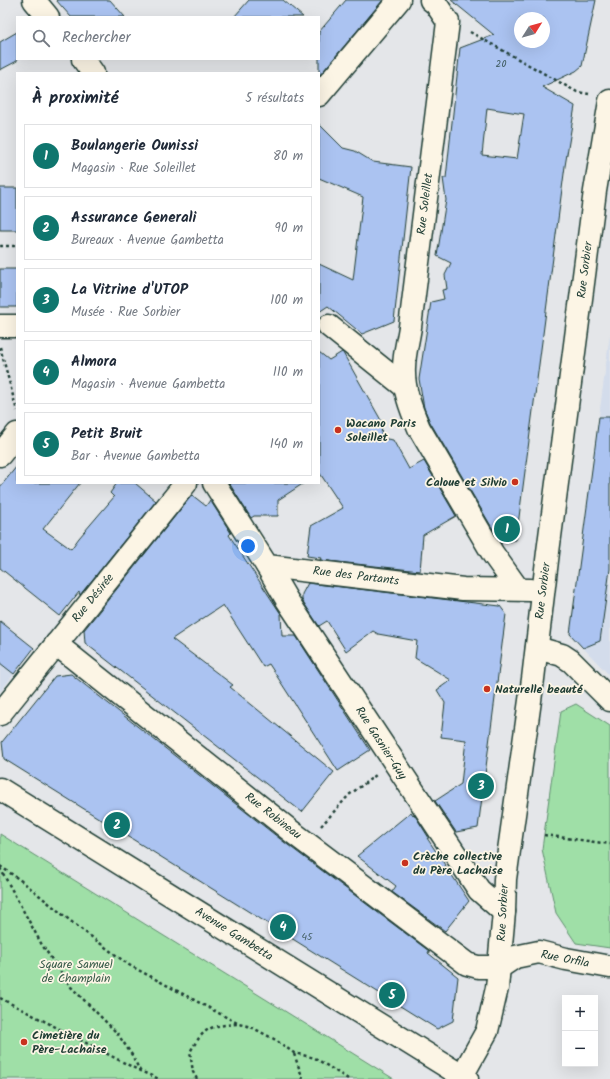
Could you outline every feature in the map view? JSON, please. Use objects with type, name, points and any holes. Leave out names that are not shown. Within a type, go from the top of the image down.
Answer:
[{"type":"street","points":[[34,0],[47,16]]},
{"type":"street","points":[[320,94],[399,0]]},
{"type":"street","name":"Rue Soleillet","points":[[431,0],[436,4],[448,22],[411,320],[405,352],[405,387],[410,406],[419,428],[494,554],[518,589]]},
{"type":"street","points":[[84,60],[92,72]]},
{"type":"street","name":"Rue Sorbier","points":[[465,1077],[487,1031],[497,988],[500,967],[505,879],[537,648],[543,591],[595,191],[602,98]]},
{"type":"street","points":[[0,326],[16,326]]},
{"type":"street","points":[[329,326],[405,387]]},
{"type":"street","points":[[0,455],[16,435]]},
{"type":"street","name":"Rue Désirée","points":[[0,714],[185,484]]},
{"type":"street","points":[[215,484],[267,566]]},
{"type":"street","name":"Rue des Partants","points":[[267,566],[463,589],[518,589],[543,591]]},
{"type":"street","name":"Rue Gasnier-Guy","points":[[267,566],[291,607],[479,890],[504,912]]},
{"type":"street","name":"Rue Robineau","points":[[56,644],[292,832],[467,964],[478,967],[500,967]]},
{"type":"street","points":[[537,648],[562,656],[571,661],[610,700]]},
{"type":"street","name":"Avenue Gambetta","points":[[0,789],[465,1077]]},
{"type":"street","name":"Rue Orfila","points":[[500,967],[515,957],[539,952],[566,959],[610,966]]},
{"type":"path","points":[[474,34],[577,92],[602,98]]},
{"type":"path","points":[[0,246],[16,246]]},
{"type":"path","points":[[0,346],[16,406]]},
{"type":"path","points":[[318,830],[349,795],[377,774]]},
{"type":"path","points":[[544,835],[610,844]]},
{"type":"path","points":[[0,867],[24,882],[73,923],[129,965],[239,1024],[274,1039],[294,1053],[315,1058],[348,1079]]},
{"type":"path","points":[[0,867],[42,945],[71,987],[117,1033],[132,1055],[140,1071]]},
{"type":"path","points":[[0,998],[140,1071],[159,1079]]},
{"type":"path","points":[[197,1079],[193,1072],[190,1052],[197,1039],[209,1028],[239,1024]]},
{"type":"path","points":[[294,1053],[303,1079]]},
{"type":"shaded area","points":[[610,334],[610,676],[570,634]]},
{"type":"shaded area","points":[[0,621],[34,648],[0,692]]},
{"type":"green space","points":[[576,704],[610,726],[610,948],[576,943],[556,913],[542,849],[561,711]]},
{"type":"green space","name":"Square Samuel de Champlain","points":[[0,834],[394,1079],[0,1079]]},
{"type":"building","points":[[56,0],[110,0],[124,16],[70,16]]},
{"type":"building","points":[[249,0],[283,0],[302,16],[235,16]]},
{"type":"building","points":[[346,0],[383,0],[320,75],[320,31]]},
{"type":"building","points":[[451,0],[596,0],[582,66],[576,71],[542,87],[575,106],[565,166],[516,540],[501,543],[430,422],[424,408],[419,379],[431,302],[444,299],[442,290],[447,289],[445,275],[451,263],[437,256],[446,200],[443,178],[446,178],[460,48],[494,35]],"holes":[[[487,108],[524,114],[517,159],[482,155]]]},
{"type":"building","points":[[16,33],[17,61],[0,70],[0,42]]},
{"type":"building","points":[[320,125],[343,148],[355,151],[373,162],[411,167],[394,321],[362,334],[328,306],[320,311],[320,264],[353,280],[363,197],[320,178]]},
{"type":"building","points":[[0,188],[16,188],[16,230],[0,230]]},
{"type":"building","points":[[0,269],[16,269],[16,307],[0,307]]},
{"type":"building","points":[[342,352],[343,353],[382,422],[381,438],[393,440],[409,469],[424,461],[456,516],[423,535],[420,571],[320,560],[321,558],[307,556],[311,526],[343,508],[320,474],[320,353],[329,360]]},
{"type":"building","points":[[599,417],[610,417],[610,569],[600,641],[583,648],[570,634]]},
{"type":"building","points":[[16,467],[16,484],[79,484],[43,529],[71,549],[114,497],[110,493],[116,484],[136,484],[156,501],[80,595],[79,592],[60,616],[0,568],[0,487]]},
{"type":"building","points":[[230,484],[302,484],[278,500],[278,516],[254,516],[251,518]]},
{"type":"building","points":[[192,495],[206,506],[210,500],[231,533],[229,535],[281,614],[282,636],[296,636],[370,750],[338,771],[269,664],[263,667],[223,605],[172,639],[233,685],[230,687],[334,772],[302,812],[85,643],[84,630]]},
{"type":"building","points":[[308,583],[500,606],[506,614],[478,828],[456,832],[435,801],[461,784],[466,740],[441,737],[445,703],[437,690],[451,680],[415,658],[417,641],[378,634],[373,631],[346,651],[327,621],[319,626],[302,600],[302,594]]},
{"type":"building","points":[[0,621],[34,648],[14,674],[0,663]]},
{"type":"building","points":[[71,674],[284,842],[429,951],[428,953],[458,977],[453,1021],[437,1029],[4,759],[2,742],[55,676]]},
{"type":"building","name":"Crèche collective du Père Lachaise","points":[[411,812],[413,815],[414,814],[429,838],[427,838],[469,901],[445,931],[392,892],[396,886],[357,856]]},
{"type":"place","name":"Wacano Paris Soleillet","points":[[338,430]]},
{"type":"place","name":"Caloue et Silvio","points":[[515,482]]},
{"type":"place","name":"Boulangerie Ounissi","points":[[507,529]]},
{"type":"place","name":"Naturelle beauté","points":[[487,689]]},
{"type":"place","name":"La Vitrine d'UTOP","points":[[481,786]]},
{"type":"place","name":"Assurance Generali","points":[[117,825]]},
{"type":"place","name":"Crèche collective du Père Lachaise","points":[[405,863]]},
{"type":"place","name":"Almora","points":[[283,927]]},
{"type":"place","name":"Petit Bruit","points":[[392,995]]},
{"type":"place","name":"Cimetière du Père-Lachaise","points":[[24,1042]]}]
